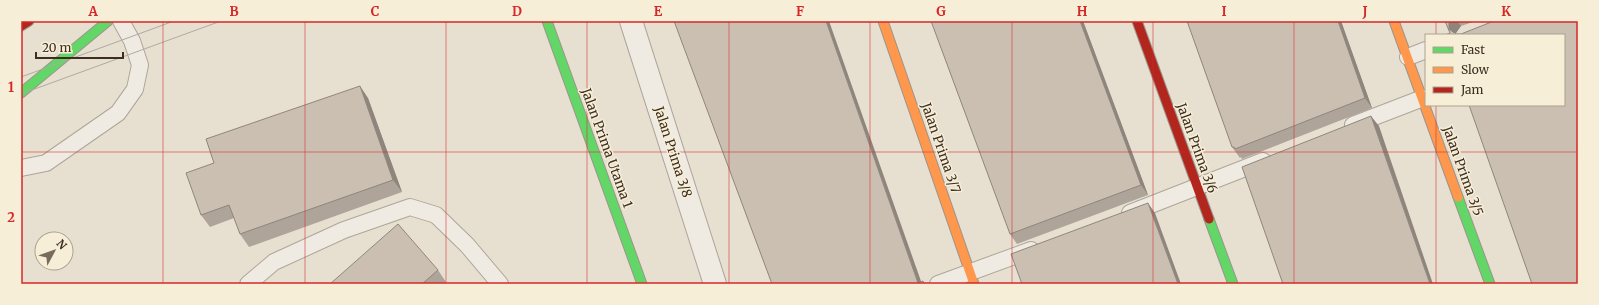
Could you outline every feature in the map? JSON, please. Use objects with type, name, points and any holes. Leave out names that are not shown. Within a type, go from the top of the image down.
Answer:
[{"type":"street","points":[[21,93],[108,21]]},
{"type":"street","name":"Jalan Prima Utama 1","points":[[547,21],[642,284]]},
{"type":"street","name":"Jalan Prima 3/8","points":[[631,21],[715,284]]},
{"type":"street","name":"Jalan Prima 3/7","points":[[883,21],[972,278]]},
{"type":"street","name":"Jalan Prima 3/6","points":[[1137,21],[1233,284]]},
{"type":"street","name":"Jalan Prima 3/5","points":[[1394,21],[1425,104]]},
{"type":"street","name":"Jalan Prima 3/5","points":[[1426,106],[1490,284]]},
{"type":"lane","points":[[21,168],[46,163],[118,113],[135,89],[140,65],[132,41],[121,21]]},
{"type":"lane","points":[[1408,56],[1425,50]]},
{"type":"lane","points":[[1343,130],[1423,98]]},
{"type":"lane","points":[[1117,218],[1277,156]]},
{"type":"lane","points":[[248,284],[274,262],[344,230],[410,207],[436,215],[467,245],[500,284]]},
{"type":"lane","points":[[938,284],[972,278],[1043,245]]},
{"type":"building","points":[[674,21],[826,21],[918,283],[923,281],[924,284],[772,284]]},
{"type":"building","points":[[931,21],[1080,21],[1141,185],[1010,234]]},
{"type":"building","points":[[1187,21],[1338,21],[1365,98],[1235,149],[1232,147]]},
{"type":"building","points":[[1445,21],[1450,21],[1449,29],[1456,34],[1448,34],[1450,33]]},
{"type":"building","points":[[1494,21],[1578,21],[1578,284],[1532,284],[1469,106],[1565,106],[1565,34],[1461,34]]},
{"type":"building","points":[[360,86],[393,180],[240,234],[229,205],[201,215],[186,173],[214,163],[206,139]]},
{"type":"building","points":[[1371,116],[1430,284],[1283,284],[1242,167]]},
{"type":"building","points":[[1148,203],[1178,284],[1022,284],[1011,254]]},
{"type":"building","points":[[398,224],[438,270],[422,284],[330,284]]},
{"type":"tram line","points":[[21,77],[174,21]]},
{"type":"tram line","points":[[21,94],[221,21]]},
{"type":"traffic: fast","points":[[21,93],[108,21]]},
{"type":"traffic: fast","points":[[547,21],[642,284]]},
{"type":"traffic: fast","points":[[1458,197],[1490,284]]},
{"type":"traffic: fast","points":[[1209,219],[1233,284]]},
{"type":"traffic: slow","points":[[883,21],[974,284]]},
{"type":"traffic: slow","points":[[1394,21],[1458,197]]},
{"type":"traffic: jam","points":[[21,26],[29,21]]},
{"type":"traffic: jam","points":[[1137,21],[1209,219]]}]
